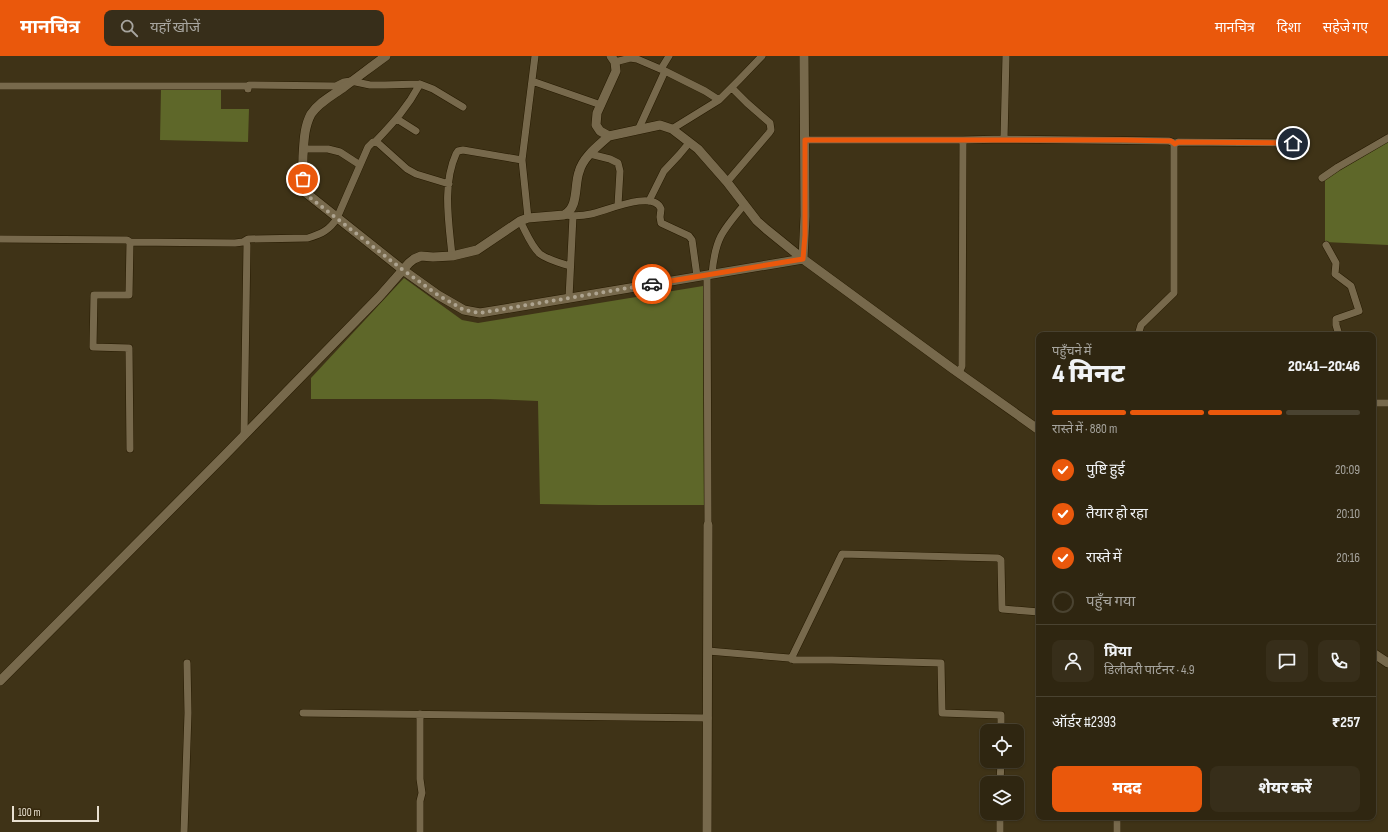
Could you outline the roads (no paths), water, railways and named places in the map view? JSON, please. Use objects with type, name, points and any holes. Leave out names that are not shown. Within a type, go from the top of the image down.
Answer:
[{"type":"street","points":[[386,56],[322,103],[311,114],[306,130],[304,149],[303,179],[305,192],[403,270],[454,305],[469,312],[480,313],[803,259]]},
{"type":"street","points":[[535,56],[522,160],[524,220],[530,241],[540,254],[570,266]]},
{"type":"street","points":[[639,128],[670,56]]},
{"type":"street","points":[[672,129],[719,100],[762,56]]},
{"type":"street","points":[[803,259],[805,235],[804,56]]},
{"type":"street","points":[[1004,139],[1006,56]]},
{"type":"street","points":[[609,136],[600,131],[596,125],[597,113],[616,71],[613,59],[625,57],[637,59],[705,91],[719,100]]},
{"type":"street","points":[[532,81],[601,105]]},
{"type":"street","points":[[0,86],[336,86],[344,82],[370,85],[420,84],[433,89],[463,107]]},
{"type":"street","points":[[0,239],[127,240],[130,242],[243,242],[248,239],[308,238],[315,236],[332,226],[371,142],[375,142],[397,119],[410,102],[420,84]]},
{"type":"street","points":[[727,182],[766,137],[771,127],[770,123],[732,88]]},
{"type":"street","points":[[397,119],[416,131]]},
{"type":"street","points":[[568,298],[570,266],[568,212],[572,207],[578,173],[582,165],[590,154],[609,136],[639,128],[660,125],[672,129],[698,149],[727,182],[758,222],[803,259],[959,373],[1036,426]]},
{"type":"street","points":[[1322,178],[1388,138]]},
{"type":"street","points":[[805,140],[1004,139],[1169,141],[1175,144],[1178,142],[1293,143]]},
{"type":"street","points":[[959,373],[962,366],[963,140]]},
{"type":"street","points":[[375,142],[407,169],[416,174],[449,184]]},
{"type":"street","points":[[649,201],[664,171],[689,143]]},
{"type":"street","points":[[1139,332],[1140,325],[1174,293],[1175,144]]},
{"type":"street","points":[[304,149],[328,149],[340,152],[360,165]]},
{"type":"street","points":[[452,256],[448,218],[449,184],[454,158],[458,151],[461,150],[522,160]]},
{"type":"street","points":[[590,154],[610,159],[618,163],[620,171],[618,205]]},
{"type":"street","points":[[0,681],[244,435],[417,257],[452,256],[477,250],[524,220],[591,214],[618,205],[649,201],[657,204],[662,209],[660,217],[661,223],[691,237],[697,276]]},
{"type":"street","points":[[707,832],[709,275],[719,237],[725,227],[744,205]]},
{"type":"street","points":[[244,435],[246,241]]},
{"type":"street","points":[[130,242],[129,295],[94,295],[93,347],[129,348],[130,449]]},
{"type":"street","points":[[1326,245],[1336,264],[1335,274],[1350,286],[1359,311],[1336,319],[1338,332]]},
{"type":"street","points":[[1376,403],[1388,403]]},
{"type":"street","points":[[791,659],[842,554],[998,558],[1001,560],[1002,609],[1008,611],[1036,612]]},
{"type":"street","points":[[708,651],[791,659],[941,663],[942,713],[1001,715],[1001,724]]},
{"type":"street","points":[[1376,654],[1388,663]]},
{"type":"street","points":[[184,832],[188,713],[187,663]]},
{"type":"street","points":[[303,713],[708,718]]},
{"type":"street","points":[[420,714],[420,779],[422,793],[420,801],[420,832]]},
{"type":"street","points":[[1000,820],[1000,832]]},
{"type":"street","points":[[1117,820],[1117,832]]}]
